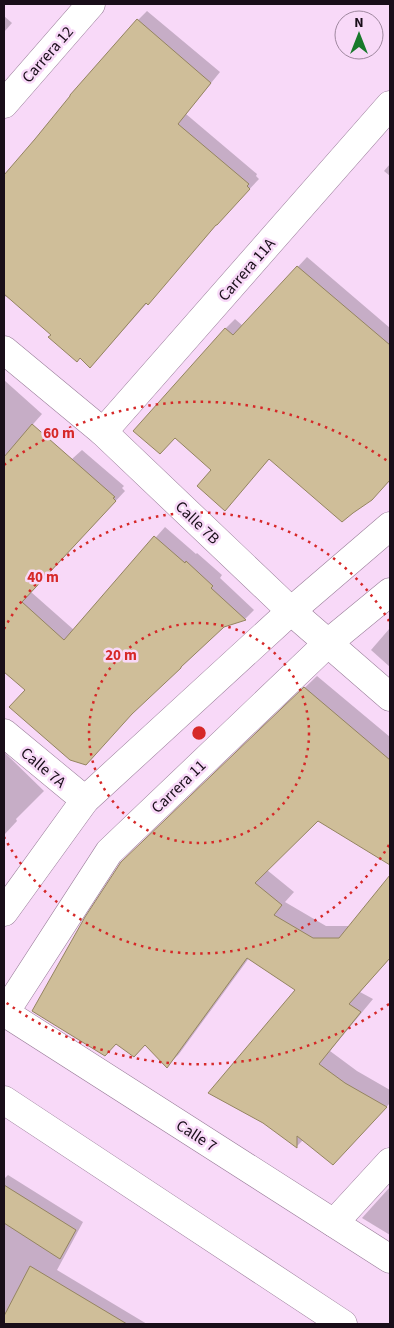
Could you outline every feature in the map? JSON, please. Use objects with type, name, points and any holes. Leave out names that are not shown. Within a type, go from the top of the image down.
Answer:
[{"type":"street","name":"Carrera 12","points":[[4,104],[91,4]]},
{"type":"street","name":"Carrera 11A","points":[[102,432],[390,106]]},
{"type":"street","name":"Calle 7B","points":[[4,350],[102,432],[291,611],[390,697]]},
{"type":"street","points":[[4,912],[85,800],[291,611],[390,526]]},
{"type":"street","name":"Carrera 11","points":[[4,1013],[109,852],[328,643],[390,592]]},
{"type":"street","name":"Calle 7A","points":[[4,733],[85,800]]},
{"type":"street","name":"Calle 7","points":[[4,1013],[390,1259]]},
{"type":"street","points":[[4,1100],[343,1324]]},
{"type":"street","points":[[334,1223],[390,1162]]},
{"type":"building","points":[[137,19],[211,83],[178,124],[249,184],[247,186],[250,189],[216,225],[148,305],[146,303],[90,368],[80,358],[77,362],[48,337],[51,335],[4,294],[4,175],[70,95]]},
{"type":"building","points":[[297,266],[390,345],[390,480],[372,500],[342,522],[269,459],[225,511],[197,486],[211,470],[175,438],[160,454],[133,431],[225,328],[233,335]]},
{"type":"building","points":[[32,424],[115,497],[113,498],[116,501],[22,602],[64,640],[154,536],[185,563],[186,561],[213,586],[211,588],[246,620],[224,627],[132,714],[86,765],[70,760],[9,707],[25,690],[4,672],[4,457]]},
{"type":"building","points":[[304,687],[390,760],[390,865],[318,821],[255,883],[282,905],[274,915],[313,938],[339,938],[390,875],[390,958],[349,1004],[361,1012],[319,1064],[345,1083],[387,1107],[333,1165],[297,1136],[297,1148],[263,1123],[208,1093],[295,990],[247,958],[167,1068],[145,1045],[134,1057],[116,1044],[105,1056],[32,1011],[85,917],[121,862]]},
{"type":"building","points":[[4,1185],[76,1230],[60,1259],[4,1223]]},
{"type":"building","points":[[30,1266],[127,1324],[4,1324],[4,1316]]}]
